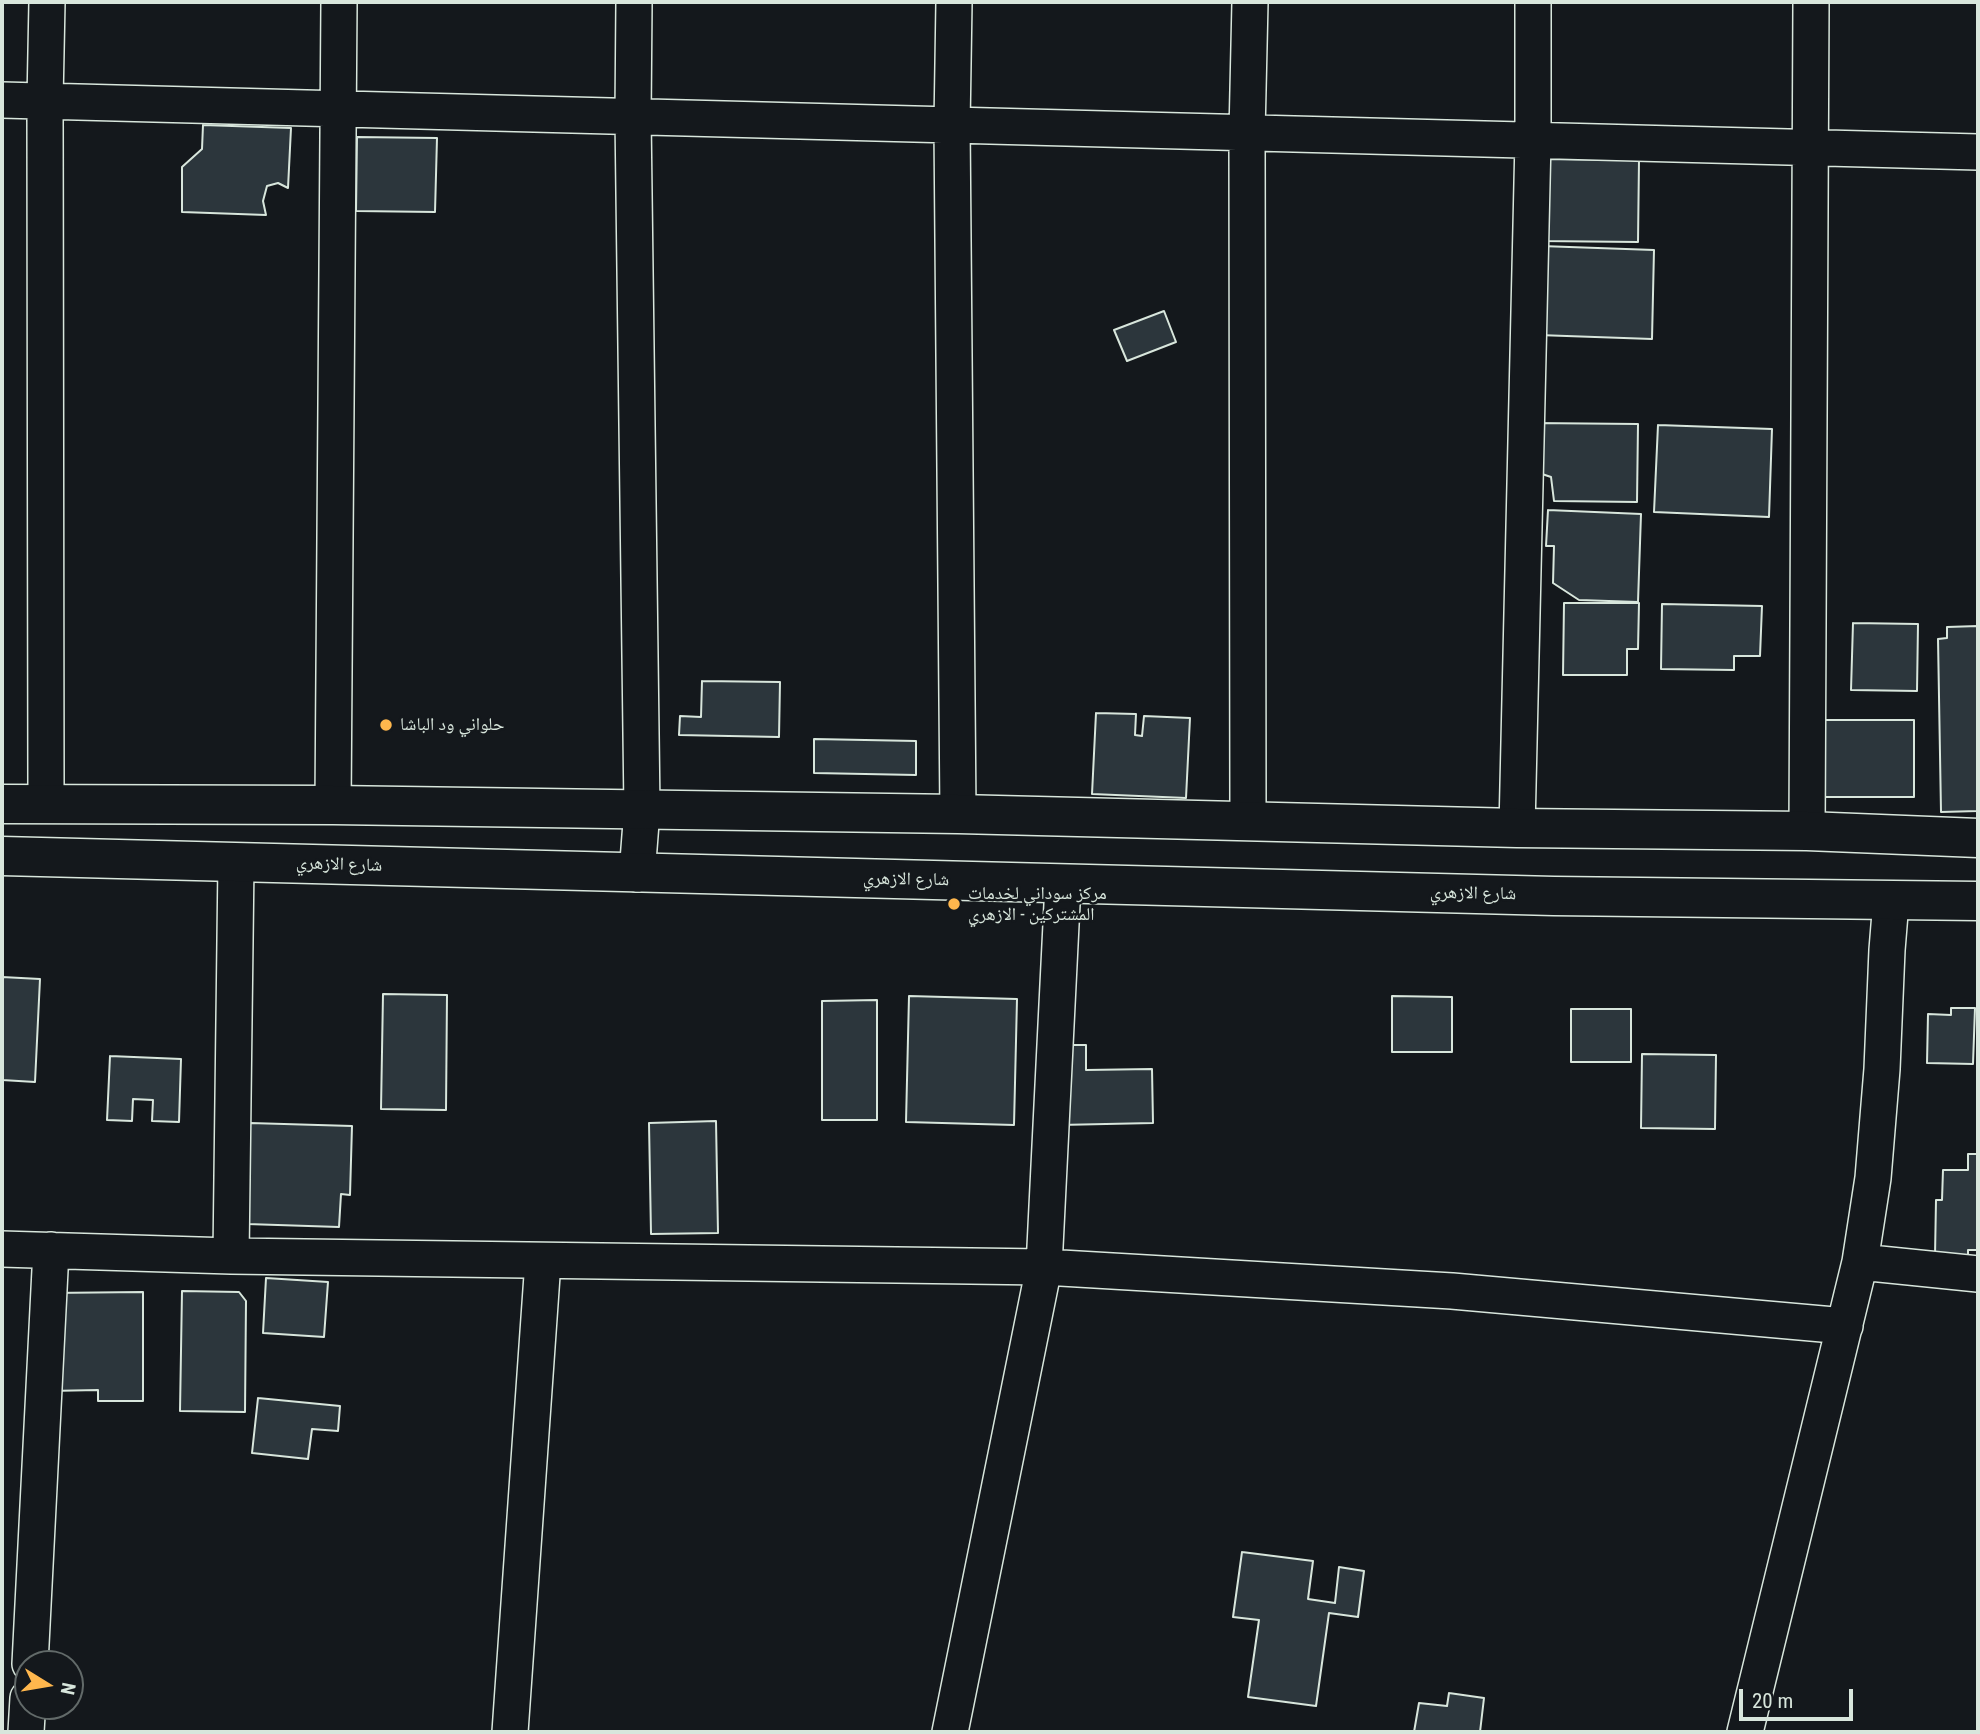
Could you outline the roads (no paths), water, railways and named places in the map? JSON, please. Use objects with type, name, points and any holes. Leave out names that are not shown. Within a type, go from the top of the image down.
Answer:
[{"type":"street","points":[[46,804],[47,2]]},
{"type":"street","points":[[333,805],[339,2]]},
{"type":"street","points":[[634,2],[633,116],[642,810],[638,874]]},
{"type":"street","points":[[954,2],[952,125],[958,814]]},
{"type":"street","points":[[1248,822],[1247,133],[1250,2]]},
{"type":"street","points":[[1517,828],[1533,141],[1533,2]]},
{"type":"street","points":[[1807,831],[1808,148],[1811,2]]},
{"type":"street","points":[[2,100],[1978,152]]},
{"type":"street","points":[[2,804],[333,805],[958,814],[1517,828],[1807,831],[1978,838]]},
{"type":"street","name":"شارع الازهري","points":[[2,856],[1526,895],[1978,901]]},
{"type":"street","points":[[231,1256],[236,862]]},
{"type":"street","points":[[950,1732],[1044,1267],[1063,884]]},
{"type":"street","points":[[1745,1732],[1860,1262],[1873,1178],[1891,901]]},
{"type":"street","points":[[2,1249],[231,1256],[1044,1267],[1452,1291],[1845,1326]]},
{"type":"street","points":[[31,1650],[51,1250]]},
{"type":"street","points":[[510,1732],[543,1261]]},
{"type":"street","points":[[1860,1262],[1978,1274]]},
{"type":"place","name":"حلواني ود الباشا","points":[[386,725]]},
{"type":"place","name":"مركز سوداني لخدمات المشتركين - الازهري","points":[[954,904]]}]
